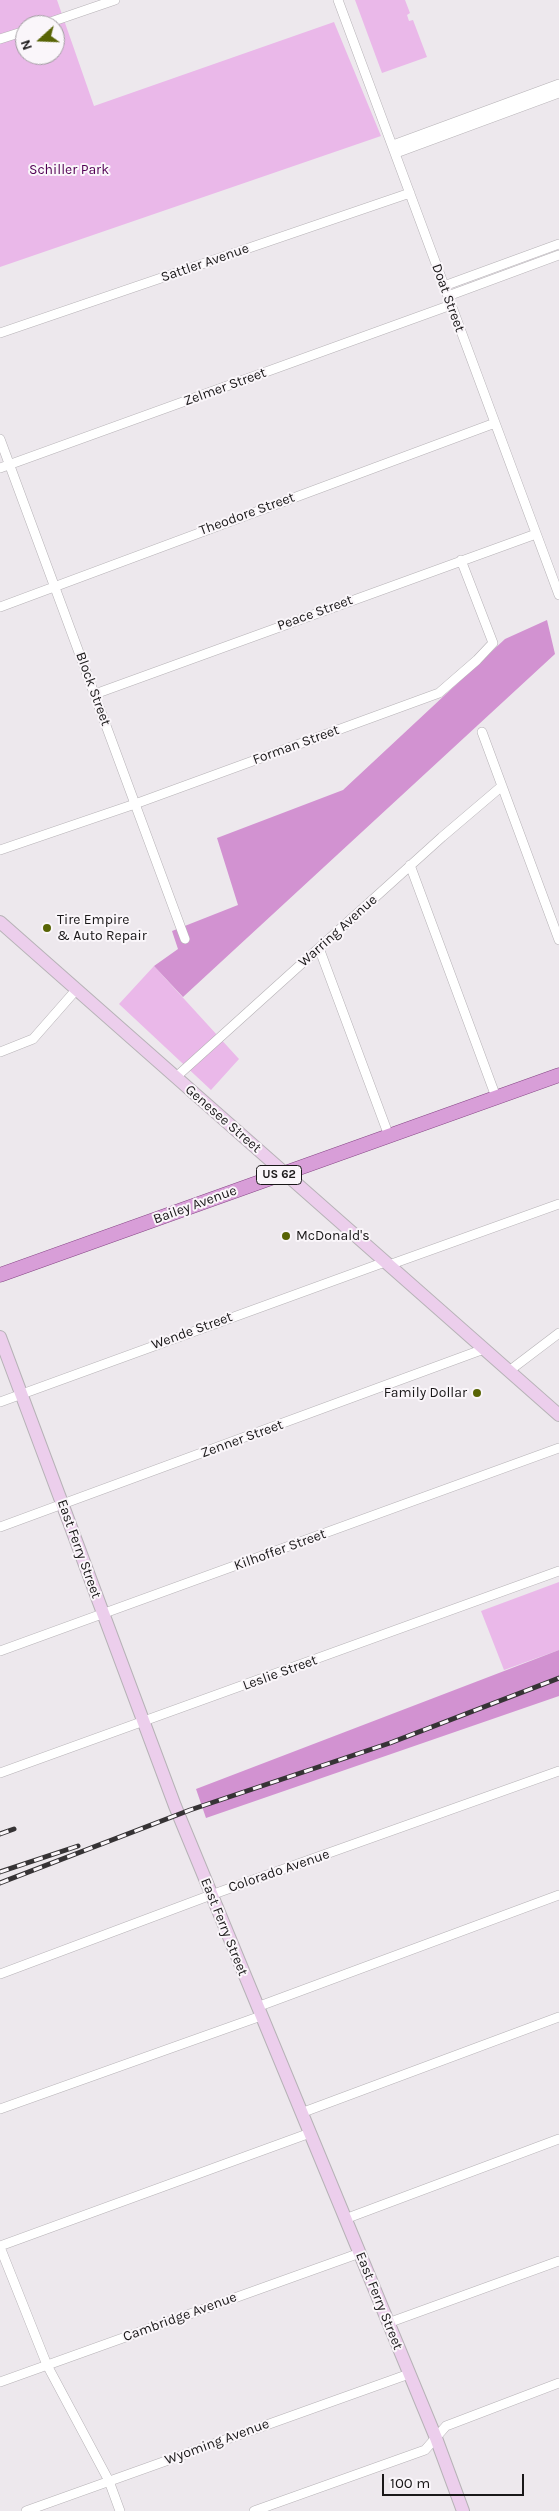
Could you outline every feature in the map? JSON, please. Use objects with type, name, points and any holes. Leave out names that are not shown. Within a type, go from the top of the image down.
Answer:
[{"type":"main road","name":"Bailey Avenue","points":[[0,1275],[559,1075]]},
{"type":"street","points":[[65,17],[116,0]]},
{"type":"street","name":"Doat Street","points":[[338,0],[559,595]]},
{"type":"street","points":[[0,39],[15,34]]},
{"type":"street","points":[[526,101],[559,84]]},
{"type":"street","points":[[394,149],[526,101],[559,93]]},
{"type":"street","name":"Sattler Avenue","points":[[0,333],[410,193]]},
{"type":"street","points":[[444,286],[559,244]]},
{"type":"street","name":"Zelmer Street","points":[[0,468],[449,301],[559,255]]},
{"type":"street","name":"Theodore Street","points":[[0,607],[208,528],[495,423]]},
{"type":"street","name":"Block Street","points":[[0,439],[185,939]]},
{"type":"street","name":"Peace Street","points":[[95,694],[536,534]]},
{"type":"street","name":"Forman Street","points":[[0,850],[135,804],[439,693],[477,660],[493,643],[462,560]]},
{"type":"street","points":[[482,732],[559,940]]},
{"type":"street","name":"Warring Avenue","points":[[176,1077],[410,865],[502,786]]},
{"type":"street","points":[[410,865],[496,1097]]},
{"type":"street","name":"Genesee Street","points":[[0,922],[559,1415]]},
{"type":"street","points":[[319,948],[389,1136]]},
{"type":"street","points":[[0,1052],[33,1039],[76,990]]},
{"type":"street","name":"Wende Street","points":[[0,1402],[559,1204]]},
{"type":"street","points":[[509,1371],[559,1333]]},
{"type":"street","name":"East Ferry Street","points":[[0,1336],[143,1722],[211,1895],[436,2438],[463,2511]]},
{"type":"street","name":"Zenner Street","points":[[0,1527],[484,1349]]},
{"type":"street","name":"Kilhoffer Street","points":[[0,1651],[559,1448]]},
{"type":"street","name":"Leslie Street","points":[[0,1773],[559,1571]]},
{"type":"street","name":"Colorado Avenue","points":[[0,1974],[211,1895],[559,1771]]},
{"type":"street","points":[[0,2109],[259,2012],[559,1896]]},
{"type":"street","points":[[301,2113],[559,2017]]},
{"type":"street","points":[[120,2511],[109,2481],[47,2364],[0,2246],[310,2133]]},
{"type":"street","points":[[345,2219],[559,2140]]},
{"type":"street","name":"Cambridge Avenue","points":[[0,2382],[360,2253]]},
{"type":"street","points":[[388,2323],[559,2261]]},
{"type":"street","name":"Wyoming Avenue","points":[[26,2511],[409,2374]]},
{"type":"street","points":[[254,2511],[425,2450],[446,2426],[559,2383]]},
{"type":"green space","name":"Schiller Park","points":[[0,0],[57,0],[62,15],[15,15],[15,65],[65,65],[65,23],[94,106],[334,22],[381,136],[0,267]]},
{"type":"green space","points":[[355,0],[405,0],[410,13],[407,15],[409,21],[413,20],[427,57],[382,73]]},
{"type":"green space","points":[[154,966],[239,1059],[211,1090],[119,1004]]},
{"type":"green space","points":[[559,1582],[559,1650],[504,1670],[481,1611]]},
{"type":"shaded area","points":[[547,620],[555,654],[183,997],[154,966],[178,949],[172,931],[238,905],[217,838],[343,790],[505,639]]},
{"type":"shaded area","points":[[559,1650],[559,1696],[206,1818],[196,1789]]},
{"type":"railway","points":[[0,1883],[190,1810],[390,1743],[559,1678]]},
{"type":"railway","points":[[0,1834],[14,1829]]},
{"type":"railway","points":[[0,1872],[78,1846]]},
{"type":"place","name":"Tire Empire & Auto Repair","points":[[47,928]]},
{"type":"place","name":"McDonald's","points":[[286,1236]]},
{"type":"place","name":"Family Dollar","points":[[477,1393]]}]
